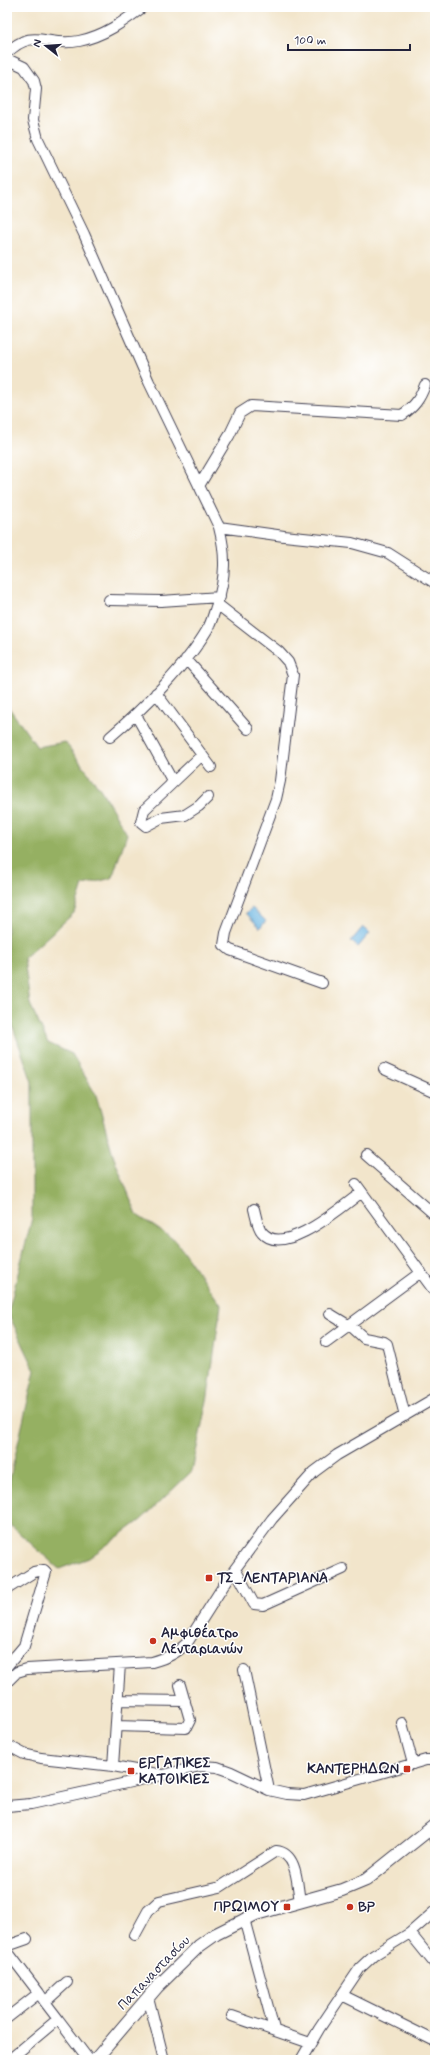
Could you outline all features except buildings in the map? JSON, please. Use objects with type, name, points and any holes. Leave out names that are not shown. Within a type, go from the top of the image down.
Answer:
[{"type":"street","points":[[7,53],[17,43],[24,40],[61,42],[77,41],[102,34],[143,7]]},
{"type":"street","points":[[7,59],[24,67],[34,81],[36,89],[33,120],[38,139],[84,234],[149,382],[219,527],[224,544],[224,576],[208,629],[186,659],[156,693],[136,715],[110,737]]},
{"type":"street","points":[[199,486],[229,436],[240,413],[251,406],[402,416],[419,400],[425,385]]},
{"type":"street","points":[[219,527],[352,543],[388,553],[435,583]]},
{"type":"street","points":[[108,600],[148,602],[218,600],[279,652],[288,662],[293,675],[280,781],[276,799],[226,933],[224,945],[230,950],[322,983]]},
{"type":"street","points":[[186,659],[248,729]]},
{"type":"street","points":[[156,693],[211,767]]},
{"type":"street","points":[[136,715],[174,782]]},
{"type":"street","points":[[202,755],[144,810],[141,822],[146,826],[161,818],[185,815],[199,806],[208,797]]},
{"type":"street","points":[[384,1069],[435,1092]]},
{"type":"street","points":[[366,1155],[435,1216]]},
{"type":"street","points":[[254,1209],[259,1228],[265,1235],[277,1240],[286,1239],[298,1236],[324,1219],[359,1188],[435,1292]]},
{"type":"street","points":[[326,1342],[350,1326],[421,1272]]},
{"type":"street","points":[[330,1314],[350,1326],[364,1338],[387,1344],[405,1416]]},
{"type":"street","points":[[7,1682],[17,1672],[27,1669],[152,1662],[166,1658],[180,1650],[187,1643],[235,1568],[272,1519],[314,1472],[337,1455],[435,1398]]},
{"type":"street","points":[[235,1568],[254,1604],[258,1606],[343,1569]]},
{"type":"street","points":[[7,1589],[34,1572],[44,1570],[46,1572],[24,1646],[7,1666]]},
{"type":"street","points":[[113,1766],[120,1664]]},
{"type":"street","points":[[244,1670],[269,1790]]},
{"type":"street","points":[[116,1726],[186,1728],[190,1720],[180,1685]]},
{"type":"street","points":[[117,1700],[185,1701]]},
{"type":"street","points":[[402,1723],[413,1764]]},
{"type":"street","points":[[7,1745],[24,1754],[41,1758],[113,1766],[163,1775]]},
{"type":"street","points":[[7,1806],[31,1804],[200,1766],[217,1767],[269,1790],[287,1794],[304,1795],[426,1760],[435,1760]]},
{"type":"street","name":"Παπαναστασίου","points":[[95,2060],[148,1997],[200,1946],[216,1934],[244,1919],[342,1890],[366,1880],[413,1841],[434,1831]]},
{"type":"street","points":[[135,1935],[148,1911],[159,1901],[220,1887],[276,1851],[285,1853],[292,1861],[300,1902]]},
{"type":"street","points":[[301,2060],[310,2042],[366,1962],[410,1933],[435,1911]]},
{"type":"street","points":[[244,1919],[274,2029]]},
{"type":"street","points":[[410,1933],[435,1964]]},
{"type":"street","points":[[7,1946],[27,1939]]},
{"type":"street","points":[[7,1951],[89,2060]]},
{"type":"street","points":[[7,2018],[67,1982]]},
{"type":"street","points":[[342,1995],[435,2041]]},
{"type":"street","points":[[148,1997],[164,2060]]},
{"type":"street","points":[[232,2016],[310,2042]]},
{"type":"street","points":[[9,2060],[58,2019]]},
{"type":"green space","points":[[7,705],[37,747],[65,742],[101,790],[127,834],[112,878],[83,885],[74,913],[24,958],[30,1004],[48,1043],[72,1054],[96,1095],[114,1158],[137,1215],[176,1241],[221,1305],[208,1396],[192,1471],[141,1520],[89,1558],[59,1569],[7,1522],[7,1491],[35,1370],[8,1313],[32,1218],[32,1082],[9,1016],[7,1018]]},
{"type":"water","points":[[252,908],[266,921],[260,928],[246,913]]},
{"type":"water","points":[[363,927],[370,933],[358,947],[351,941]]},
{"type":"place","name":"ΤΣ_ΛΕΝΤΑΡΙΑΝΑ","points":[[209,1578]]},
{"type":"place","name":"Αμφιθέατρο Λενταριανών","points":[[153,1641]]},
{"type":"place","name":"ΚΑΝΤΕΡΗΔΩΝ","points":[[407,1769]]},
{"type":"place","name":"ΕΡΓΑΤΙΚΕΣ ΚΑΤΟΙΚΙΕΣ","points":[[131,1771]]},
{"type":"place","name":"ΠΡΩΙΜΟΥ","points":[[287,1907]]},
{"type":"place","name":"BP","points":[[350,1907]]}]
